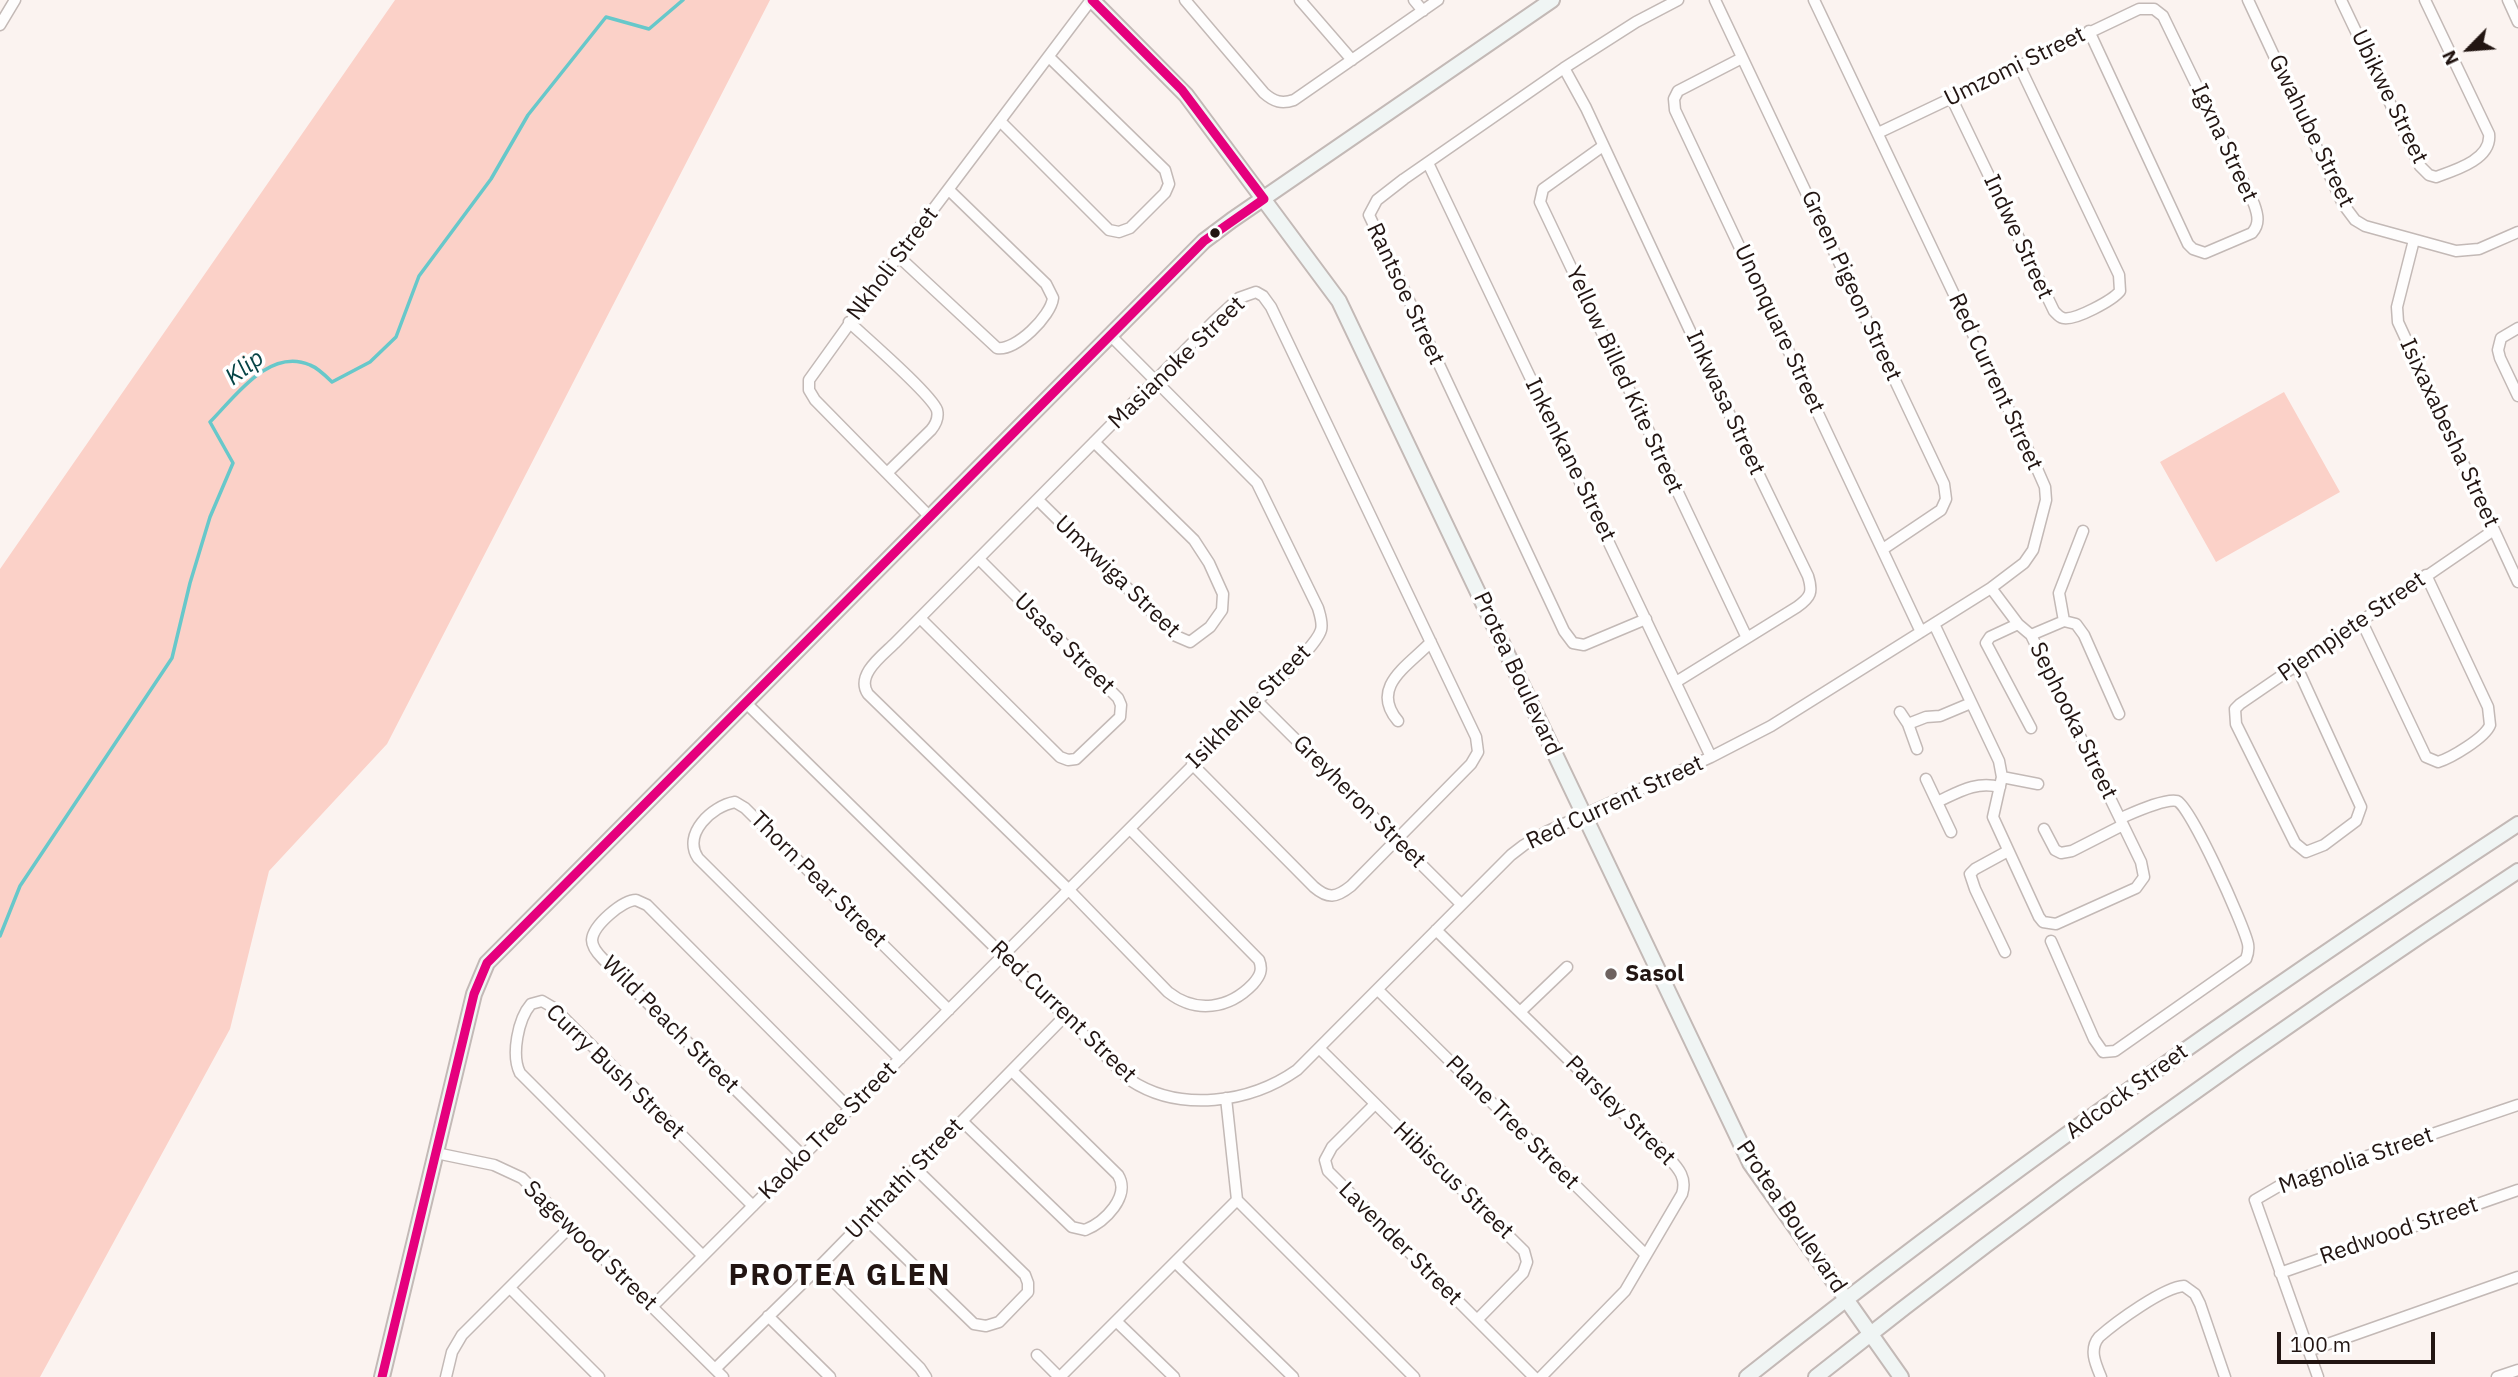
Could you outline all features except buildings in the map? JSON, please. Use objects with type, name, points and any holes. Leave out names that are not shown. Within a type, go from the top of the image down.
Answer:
[{"type":"street","points":[[0,25],[15,0]]},
{"type":"street","name":"Nkholi Street","points":[[930,517],[825,412],[808,390],[811,374],[1091,0]]},
{"type":"street","name":"Protea Boulevard","points":[[1091,0],[1182,90],[1347,314],[1750,1163],[1901,1377]]},
{"type":"street","points":[[1185,0],[1264,93],[1277,102],[1294,100],[1438,0]]},
{"type":"street","points":[[1300,0],[1352,60]]},
{"type":"street","points":[[1414,0],[1423,11]]},
{"type":"street","name":"Rantsoe Street","points":[[1646,619],[1584,645],[1573,643],[1564,631],[1370,222],[1369,212],[1377,200],[1564,68],[1636,22],[1678,0]]},
{"type":"street","name":"Green Pigeon Street","points":[[1715,0],[1944,484],[1946,499],[1941,510],[1883,550]]},
{"type":"street","name":"Red Current Street","points":[[745,702],[1115,1067],[1144,1089],[1160,1095],[1189,1099],[1226,1098],[1261,1090],[1286,1078],[1524,845],[1771,726],[1991,588],[2024,563],[2033,550],[2046,500],[2045,487],[1814,0]]},
{"type":"street","name":"Gwahube Street","points":[[2248,0],[2339,197],[2349,213],[2365,226],[2456,250],[2468,251],[2490,245],[2518,232]]},
{"type":"street","name":"Ubikwe Street","points":[[2341,0],[2420,166],[2429,175],[2436,177],[2479,157],[2485,152],[2490,141],[2425,0]]},
{"type":"street","points":[[2508,0],[2518,22]]},
{"type":"street","points":[[382,1377],[478,982],[487,963],[1204,241],[1542,3]]},
{"type":"street","name":"Umzomi Street","points":[[1878,133],[2089,31],[2139,9],[2154,9]]},
{"type":"street","name":"Igxna Street","points":[[2089,31],[2188,244],[2199,252],[2213,251],[2252,233],[2257,228],[2257,213],[2163,16],[2154,9]]},
{"type":"street","points":[[1000,121],[1109,230],[1119,232],[1130,228],[1166,193],[1169,184],[1165,170],[1049,57]]},
{"type":"street","name":"Unonquare Street","points":[[1742,58],[1678,91],[1674,99],[1675,110],[1921,632]]},
{"type":"street","name":"Indwe Street","points":[[1951,97],[2054,312],[2067,319],[2109,301],[2120,291],[2119,275],[2019,65]]},
{"type":"street","name":"Inkwasa Street","points":[[1564,68],[1808,576],[1812,593],[1805,601],[1676,682]]},
{"type":"street","name":"Yellow Billed Kite Street","points":[[1603,146],[1543,190],[1539,197],[1540,202],[1747,638]]},
{"type":"street","name":"Inkenkane Street","points":[[1428,163],[1711,757]]},
{"type":"street","points":[[898,256],[997,348],[1004,349],[1018,344],[1046,314],[1053,298],[1046,284],[950,190]]},
{"type":"street","name":"Isixaxabesha Street","points":[[2414,240],[2397,307],[2398,322],[2518,582]]},
{"type":"street","name":"Masianoke Street","points":[[1068,889],[865,690],[865,679],[870,668],[1233,302],[1252,292],[1264,296],[1277,319],[1476,737],[1478,752],[1471,764],[1396,838]]},
{"type":"street","points":[[849,322],[927,397],[938,412],[937,422],[931,430],[887,473]]},
{"type":"street","points":[[2518,328],[2501,338],[2498,350],[2518,396]]},
{"type":"street","name":"Isikhehle Street","points":[[1004,955],[1257,701],[1316,639],[1322,622],[1318,608],[1257,483],[1110,335]]},
{"type":"street","name":"Umxwiga Street","points":[[1038,500],[1176,636],[1190,642],[1210,627],[1222,610],[1223,594],[1198,544],[1094,442]]},
{"type":"street","name":"Pjempjete Street","points":[[2296,665],[2361,807],[2356,821],[2310,852],[2298,848],[2242,736],[2235,718],[2235,709],[2296,665],[2426,575],[2494,530]]},
{"type":"street","points":[[2064,621],[2059,593],[2083,531]]},
{"type":"street","name":"Usasa Street","points":[[920,618],[1060,757],[1076,759],[1120,717],[1121,705],[1118,698],[979,559]]},
{"type":"street","points":[[2361,620],[2426,757],[2438,762],[2446,759],[2483,735],[2490,725],[2488,707],[2426,575]]},
{"type":"street","name":"Sephooka Street","points":[[1991,588],[2018,624],[2031,635],[2122,822]]},
{"type":"street","points":[[2031,635],[2064,621],[2076,624],[2084,635],[2119,714]]},
{"type":"street","points":[[1934,624],[1999,761],[2001,782],[1993,817],[2043,922],[2056,924],[2141,883],[2144,872],[2122,822]]},
{"type":"street","points":[[2018,624],[1990,637],[1986,643],[2031,728]]},
{"type":"street","points":[[1398,721],[1388,706],[1387,691],[1393,680],[1431,642]]},
{"type":"street","name":"Greyheron Street","points":[[1257,701],[1461,904]]},
{"type":"street","points":[[1908,724],[1926,717],[1940,716],[1971,703]]},
{"type":"street","points":[[1900,712],[1908,724],[1917,749]]},
{"type":"street","points":[[1192,764],[1327,897],[1338,896],[1351,886],[1396,838]]},
{"type":"street","points":[[1926,779],[1951,832]]},
{"type":"street","points":[[1937,802],[1975,785],[2001,782],[2038,784]]},
{"type":"street","points":[[2044,829],[2055,850],[2061,853],[2163,802],[2173,800],[2183,805],[2195,823],[2248,944],[2246,959],[2109,1053],[2103,1052],[2094,1039],[2051,941]]},
{"type":"street","name":"Thorn Pear Street","points":[[900,1059],[698,858],[692,841],[698,827],[724,805],[735,802],[745,807],[949,1010]]},
{"type":"street","name":"Adcock Street","points":[[1747,1377],[1845,1299],[2235,1014],[2349,934],[2518,824]]},
{"type":"street","points":[[1068,889],[1178,1000],[1198,1005],[1221,1005],[1242,995],[1261,972],[1262,966],[1256,954],[1130,829]]},
{"type":"street","points":[[2005,952],[1970,874],[2008,851]]},
{"type":"street","name":"Adcock Street","points":[[1816,1377],[2069,1183],[2226,1069],[2518,871]]},
{"type":"street","name":"Wild Peach Street","points":[[803,1156],[596,950],[592,940],[598,927],[622,903],[636,900],[647,905],[850,1109]]},
{"type":"street","name":"Parsley Street","points":[[1436,930],[1680,1171],[1684,1186],[1682,1194],[1625,1291],[1541,1377]]},
{"type":"street","name":"Kaoko Tree Street","points":[[653,1306],[1004,955]]},
{"type":"street","points":[[1520,1012],[1567,967]]},
{"type":"street","name":"Plane Tree Street","points":[[1378,990],[1646,1255]]},
{"type":"street","name":"Curry Bush Street","points":[[703,1256],[520,1073],[516,1052],[525,1012],[531,1004],[542,1001],[554,1008],[753,1206]]},
{"type":"street","name":"Unthathi Street","points":[[719,1373],[768,1316],[1064,1017]]},
{"type":"street","name":"Hibiscus Street","points":[[1319,1048],[1519,1245],[1526,1256],[1523,1273],[1477,1320]]},
{"type":"street","points":[[962,1121],[1072,1227],[1085,1230],[1095,1225],[1121,1196],[1123,1182],[1012,1071]]},
{"type":"street","points":[[1226,1098],[1237,1200],[1414,1377]]},
{"type":"street","name":"Lavender Street","points":[[1375,1104],[1327,1155],[1325,1160],[1328,1171],[1534,1377]]},
{"type":"street","name":"Magnolia Street","points":[[2318,1377],[2255,1200],[2279,1186],[2518,1105]]},
{"type":"street","name":"Sagewood Street","points":[[436,1153],[509,1171],[538,1191],[570,1227],[719,1373]]},
{"type":"street","points":[[866,1219],[974,1324],[986,1326],[999,1322],[1028,1292],[1025,1275],[915,1168]]},
{"type":"street","name":"Redwood Street","points":[[2280,1273],[2518,1190]]},
{"type":"street","points":[[1037,1355],[1060,1377],[1237,1200]]},
{"type":"street","points":[[446,1377],[458,1339],[570,1227]]},
{"type":"street","points":[[1175,1262],[1293,1377]]},
{"type":"street","points":[[819,1267],[926,1377]]},
{"type":"street","points":[[2308,1351],[2518,1277]]},
{"type":"street","points":[[2101,1377],[2094,1353],[2095,1342],[2099,1336],[2164,1292],[2184,1286],[2195,1294],[2200,1304],[2225,1377]]},
{"type":"street","points":[[510,1289],[599,1377]]},
{"type":"street","points":[[768,1316],[830,1377]]},
{"type":"street","points":[[1116,1321],[1174,1377]]},
{"type":"street","points":[[2497,1377],[2518,1370]]},
{"type":"shaded area","points":[[395,0],[770,0],[387,744],[269,871],[230,1029],[40,1377],[0,1377],[0,569]]},
{"type":"shaded area","points":[[2284,392],[2340,492],[2216,562],[2160,462]]},
{"type":"waterway","name":"Klip","points":[[0,936],[20,886],[172,658],[190,583],[210,517],[233,463],[210,422],[254,377],[281,363],[295,361],[310,365],[332,382],[370,362],[396,337],[419,276],[491,179],[528,115],[606,17],[649,29],[683,0]]},
{"type":"transit line","points":[[1092,0],[1182,90],[1264,199]]},
{"type":"transit line","points":[[382,1377],[474,994],[487,963],[1204,241],[1264,199]]},
{"type":"place","name":"Sasol","points":[[1611,974]]},
{"type":"district","name":"PROTEA GLEN","points":[[840,1276]]}]
